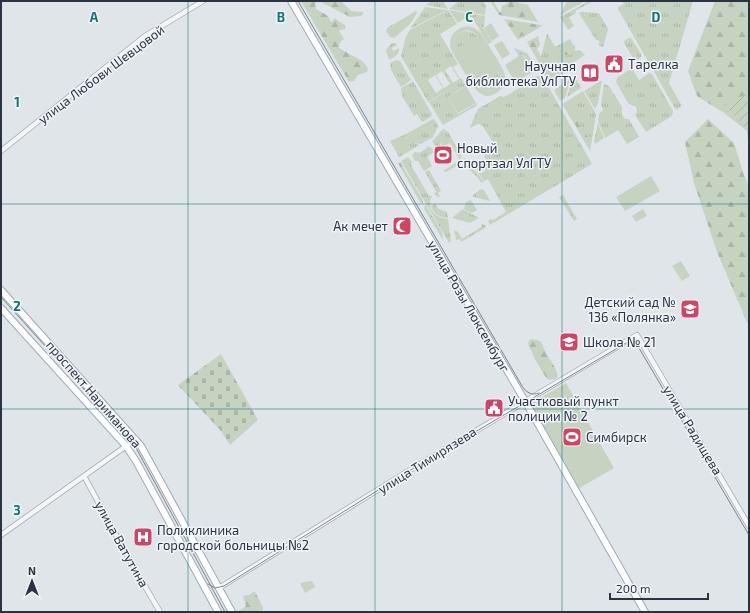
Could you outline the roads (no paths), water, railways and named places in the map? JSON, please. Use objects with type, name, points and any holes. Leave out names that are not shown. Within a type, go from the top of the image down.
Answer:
[{"type":"main road","name":"улица Розы Люксембург","points":[[291,1],[525,401],[645,612]]},
{"type":"main road","name":"проспект Нариманова","points":[[1,290],[136,439],[152,465],[232,612]]},
{"type":"main road","name":"проспект Нариманова","points":[[1,308],[126,446],[136,461],[218,612]]},
{"type":"street","name":"улица Любови Шевцовой","points":[[1,151],[144,36],[203,1]]},
{"type":"street","name":"улица Тимирязева","points":[[219,588],[405,473],[637,335]]},
{"type":"street","name":"улица Радищева","points":[[637,335],[749,526]]},
{"type":"street","points":[[1,535],[136,439]]},
{"type":"street","name":"улица Ватутина","points":[[84,476],[160,612]]},
{"type":"tram line","points":[[298,1],[522,386],[529,393],[539,393]]},
{"type":"tram line","points":[[1,297],[135,446],[225,612]]},
{"type":"tram line","points":[[208,584],[215,588],[224,586],[409,471],[626,343],[634,344],[639,348],[749,535]]},
{"type":"place","name":"Тарелка","points":[[614,64]]},
{"type":"place","name":"Научная библиотека УлГТУ","points":[[590,73]]},
{"type":"place","name":"Новый спортзал УлГТУ","points":[[443,155]]},
{"type":"place","name":"Ак мечет","points":[[402,226]]},
{"type":"place","name":"Детский сад № 136 «Полянка»","points":[[690,309]]},
{"type":"place","name":"Школа № 21","points":[[569,342]]},
{"type":"place","name":"Участковый пункт полиции № 2","points":[[494,408]]},
{"type":"place","name":"Симбирск","points":[[572,437]]},
{"type":"place","name":"Поликлиника городской больницы №2","points":[[143,537]]}]
